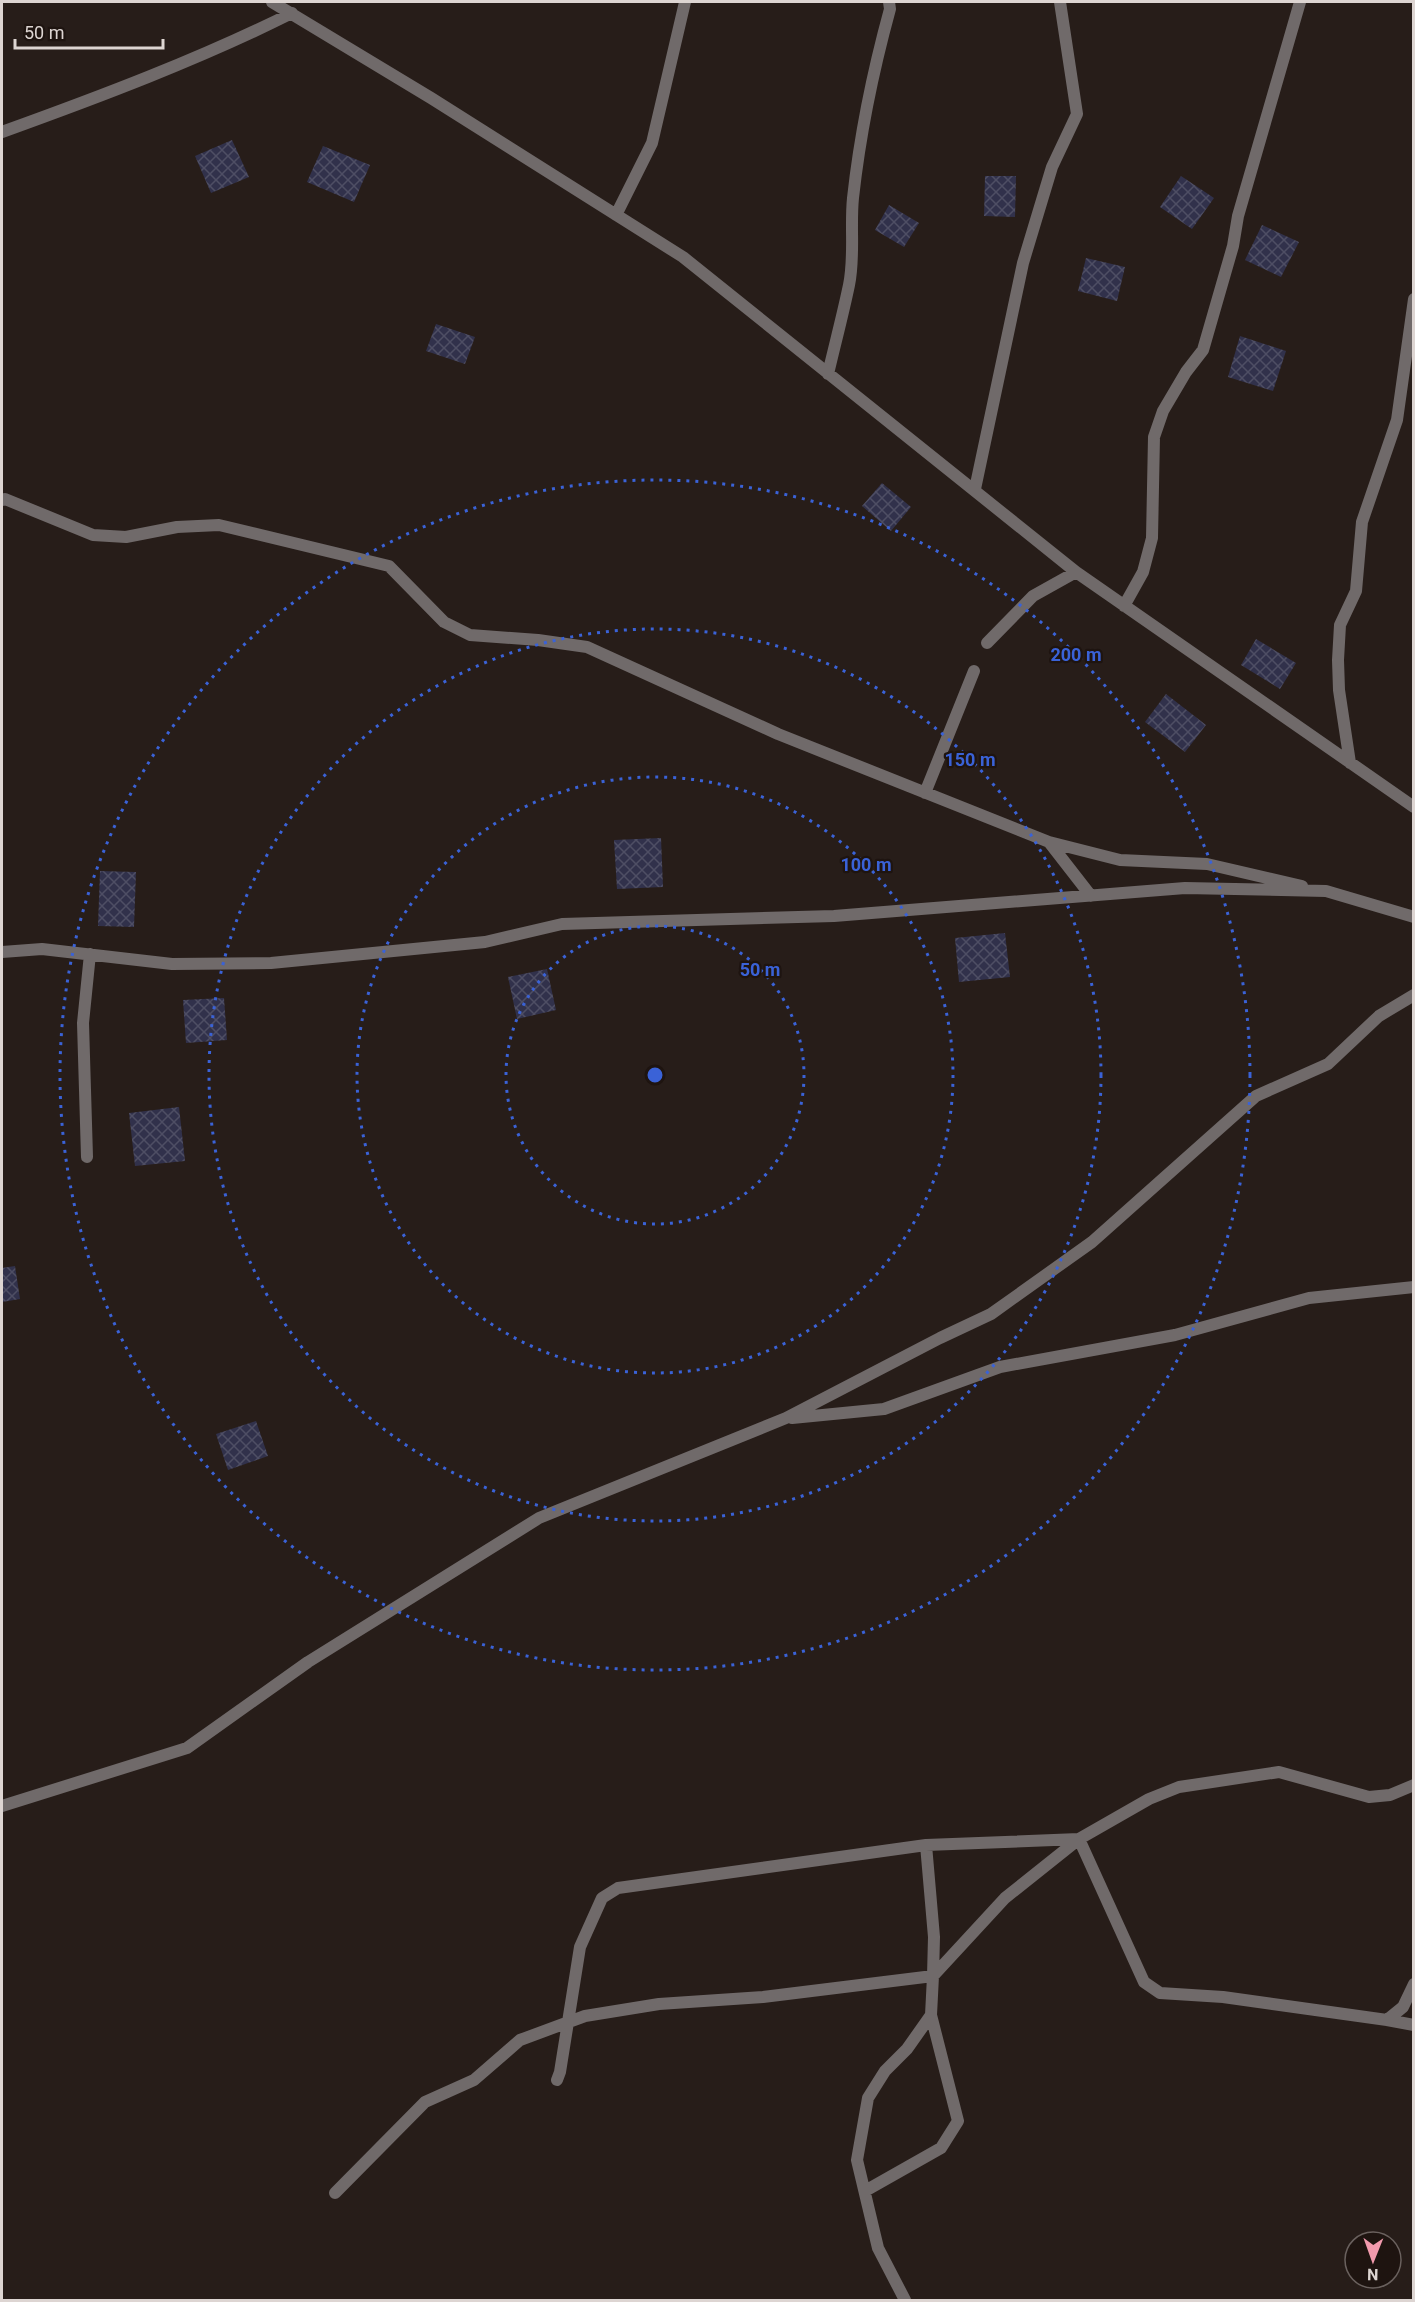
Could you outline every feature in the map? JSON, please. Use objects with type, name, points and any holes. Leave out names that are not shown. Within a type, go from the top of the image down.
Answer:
[{"type":"street","points":[[272,2],[683,257],[1076,572],[1413,807]]},
{"type":"street","points":[[616,215],[652,143],[685,2]]},
{"type":"street","points":[[828,374],[850,283],[853,200],[857,171],[874,70],[890,9],[889,2]]},
{"type":"street","points":[[975,489],[1023,263],[1052,168],[1077,114],[1060,2]]},
{"type":"street","points":[[1124,606],[1143,572],[1152,537],[1154,437],[1162,411],[1186,372],[1203,350],[1233,246],[1238,216],[1300,2]]},
{"type":"street","points":[[2,132],[55,113],[250,34],[292,13]]},
{"type":"street","points":[[1350,764],[1339,690],[1340,625],[1356,591],[1362,522],[1397,420],[1413,313],[1413,299]]},
{"type":"street","points":[[2,500],[5,499],[93,535],[126,537],[177,527],[219,525],[389,566],[444,622],[470,635],[538,640],[587,647],[778,734],[1049,842],[1120,860],[1207,864],[1326,891],[1413,917]]},
{"type":"street","points":[[987,643],[1033,596],[1076,572]]},
{"type":"street","points":[[925,793],[974,671]]},
{"type":"street","points":[[1049,842],[1091,896]]},
{"type":"street","points":[[2,952],[42,949],[172,964],[271,963],[485,942],[562,924],[834,916],[1185,888],[1326,891]]},
{"type":"street","points":[[87,1157],[83,1023],[90,954]]},
{"type":"street","points":[[2,1806],[187,1748],[308,1662],[539,1518],[786,1418],[991,1314],[1092,1242],[1256,1096],[1328,1064],[1379,1016],[1413,995]]},
{"type":"street","points":[[786,1418],[884,1409],[1000,1366],[1175,1335],[1310,1298],[1413,1287]]},
{"type":"street","points":[[335,2193],[424,2102],[474,2080],[520,2040],[567,2022],[585,2016],[659,2004],[763,1997],[933,1976],[1005,1898],[1078,1839],[1149,1799],[1179,1787],[1279,1772],[1369,1797],[1390,1795],[1413,1785]]},
{"type":"street","points":[[557,2080],[580,1947],[602,1898],[618,1888],[926,1845],[1078,1839]]},
{"type":"street","points":[[1078,1839],[1144,1982],[1160,1993],[1223,1997],[1413,2025]]},
{"type":"street","points":[[865,2191],[941,2148],[957,2121],[931,2015],[934,1937],[926,1845]]},
{"type":"street","points":[[1387,2020],[1403,2007],[1413,1984]]},
{"type":"street","points":[[904,2301],[878,2248],[857,2160],[868,2098],[885,2072],[907,2049],[931,2015]]},
{"type":"building","points":[[232,140],[249,177],[211,193],[195,156]]},
{"type":"building","points":[[323,146],[370,165],[354,202],[307,182]]},
{"type":"building","points":[[985,176],[1016,176],[1015,217],[984,216]]},
{"type":"building","points":[[1181,176],[1214,198],[1192,229],[1160,207]]},
{"type":"building","points":[[889,205],[919,223],[904,247],[875,230]]},
{"type":"building","points":[[1262,225],[1299,242],[1281,277],[1245,260]]},
{"type":"building","points":[[1086,258],[1125,267],[1117,301],[1078,291]]},
{"type":"building","points":[[436,324],[475,337],[465,364],[426,351]]},
{"type":"building","points":[[1240,336],[1286,351],[1273,391],[1228,377]]},
{"type":"building","points":[[882,483],[911,507],[891,531],[862,506]]},
{"type":"building","points":[[1256,639],[1296,663],[1280,689],[1241,665]]},
{"type":"building","points":[[1166,694],[1206,725],[1185,752],[1145,722]]},
{"type":"building","points":[[661,838],[663,887],[617,889],[614,840]]},
{"type":"building","points":[[100,871],[136,872],[134,927],[98,926]]},
{"type":"building","points":[[1005,933],[1010,977],[959,982],[955,938]]},
{"type":"building","points":[[547,969],[556,1010],[517,1019],[508,977]]},
{"type":"building","points":[[224,998],[227,1040],[186,1043],[183,1000]]},
{"type":"building","points":[[179,1107],[185,1161],[135,1166],[129,1113]]},
{"type":"building","points":[[15,1266],[20,1299],[2,1302],[2,1268]]},
{"type":"building","points":[[256,1421],[268,1456],[228,1470],[216,1434]]}]
